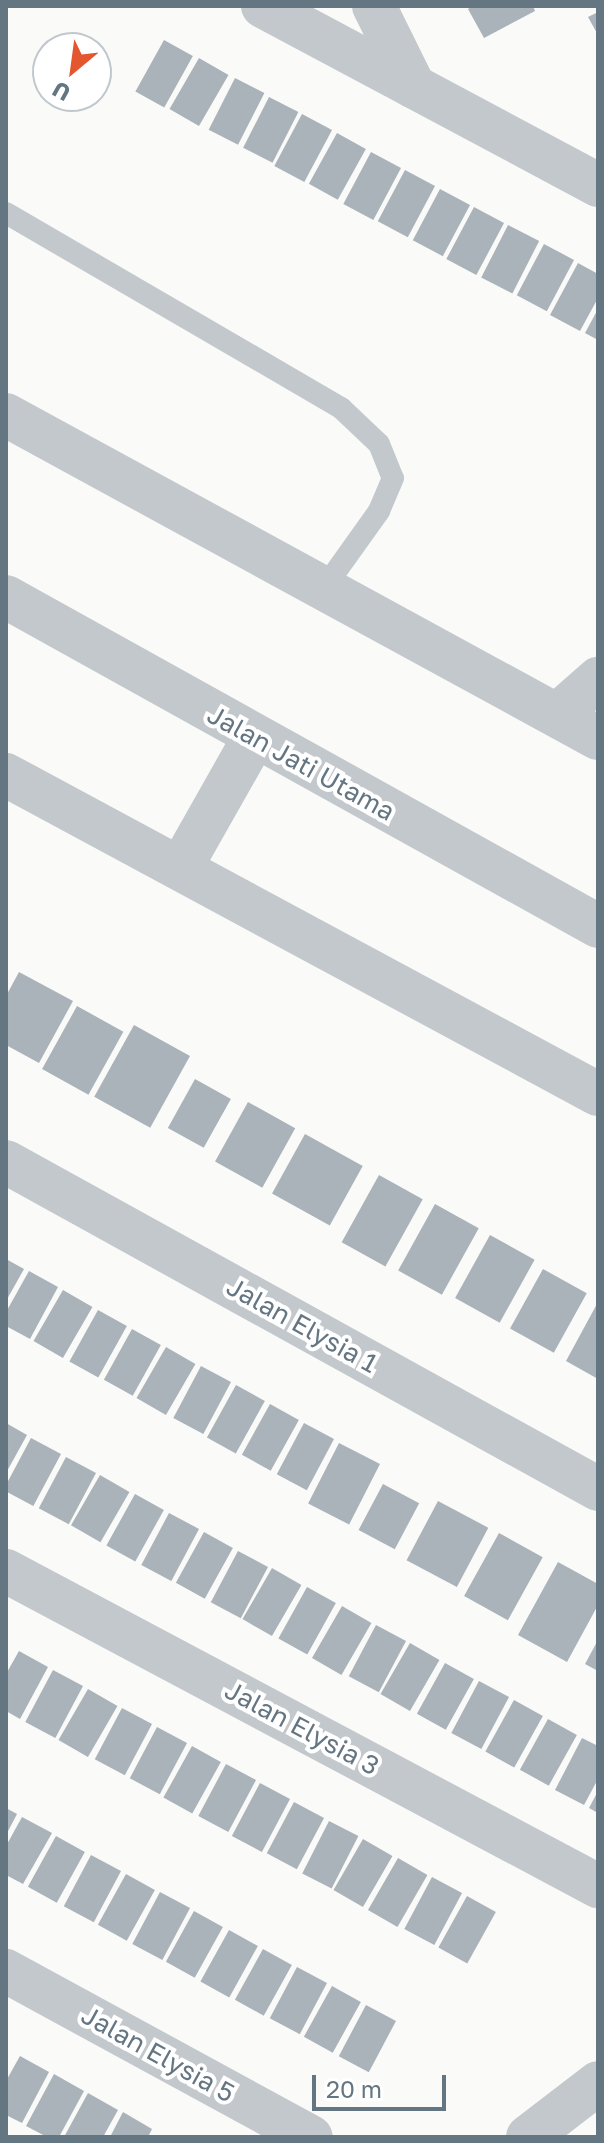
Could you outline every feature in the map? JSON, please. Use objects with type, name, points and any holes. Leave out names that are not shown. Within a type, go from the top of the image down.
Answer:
[{"type":"street","points":[[263,6],[598,185]]},
{"type":"street","points":[[374,6],[414,87]]},
{"type":"street","points":[[6,415],[598,738]]},
{"type":"street","name":"Jalan Jati Utama","points":[[9,602],[598,926]]},
{"type":"street","points":[[557,715],[598,679]]},
{"type":"street","points":[[181,867],[254,738]]},
{"type":"street","points":[[6,775],[598,1094]]},
{"type":"street","name":"Jalan Elysia 1","points":[[6,1162],[598,1489]]},
{"type":"street","name":"Jalan Elysia 3","points":[[6,1571],[598,1886]]},
{"type":"street","name":"Jalan Elysia 5","points":[[6,1971],[311,2137]]},
{"type":"street","points":[[528,2137],[598,2083]]},
{"type":"lane","points":[[6,213],[341,408],[379,444],[393,478],[379,511],[324,588]]},
{"type":"building","points":[[473,6],[533,6],[535,11],[484,38],[468,9]]},
{"type":"building","points":[[598,12],[598,35],[588,17]]},
{"type":"building","points":[[164,40],[193,56],[164,108],[135,92]]},
{"type":"building","points":[[199,58],[228,75],[199,126],[170,109]]},
{"type":"building","points":[[235,78],[264,93],[238,145],[209,130]]},
{"type":"building","points":[[269,97],[298,112],[273,163],[243,148]]},
{"type":"building","points":[[302,114],[332,130],[304,182],[274,166]]},
{"type":"building","points":[[337,133],[366,149],[338,200],[309,184]]},
{"type":"building","points":[[371,152],[401,168],[373,220],[343,204]]},
{"type":"building","points":[[405,170],[435,186],[408,237],[378,221]]},
{"type":"building","points":[[440,189],[470,205],[443,256],[413,240]]},
{"type":"building","points":[[474,207],[504,223],[476,275],[446,259]]},
{"type":"building","points":[[508,225],[539,241],[512,293],[481,278]]},
{"type":"building","points":[[544,244],[574,260],[547,311],[517,295]]},
{"type":"building","points":[[578,263],[598,274],[598,298],[580,331],[550,315]]},
{"type":"building","points":[[598,309],[598,340],[585,333]]},
{"type":"building","points":[[19,972],[73,1001],[39,1063],[6,1045],[6,996]]},
{"type":"building","points":[[77,1006],[123,1032],[88,1095],[42,1069]]},
{"type":"building","points":[[134,1025],[190,1056],[150,1128],[94,1097]]},
{"type":"building","points":[[195,1079],[231,1099],[204,1148],[168,1128]]},
{"type":"building","points":[[248,1102],[295,1128],[262,1188],[215,1161]]},
{"type":"building","points":[[305,1134],[363,1166],[330,1225],[272,1193]]},
{"type":"building","points":[[379,1175],[423,1199],[385,1267],[342,1242]]},
{"type":"building","points":[[435,1204],[479,1228],[442,1295],[398,1270]]},
{"type":"building","points":[[490,1235],[535,1260],[500,1323],[455,1298]]},
{"type":"building","points":[[6,1259],[24,1269],[6,1301]]},
{"type":"building","points":[[543,1269],[587,1293],[554,1353],[510,1328]]},
{"type":"building","points":[[29,1271],[58,1287],[30,1339],[6,1326],[6,1312]]},
{"type":"building","points":[[63,1290],[92,1307],[63,1358],[34,1341]]},
{"type":"building","points":[[598,1302],[598,1379],[566,1361]]},
{"type":"building","points":[[98,1310],[127,1326],[98,1378],[69,1362]]},
{"type":"building","points":[[132,1329],[161,1345],[133,1396],[104,1380]]},
{"type":"building","points":[[166,1347],[195,1364],[166,1415],[136,1398]]},
{"type":"building","points":[[201,1366],[231,1382],[203,1434],[173,1418]]},
{"type":"building","points":[[236,1385],[265,1401],[236,1453],[207,1437]]},
{"type":"building","points":[[270,1404],[299,1420],[271,1471],[242,1455]]},
{"type":"building","points":[[6,1423],[27,1435],[6,1473]]},
{"type":"building","points":[[304,1423],[334,1439],[307,1490],[277,1474]]},
{"type":"building","points":[[31,1438],[61,1454],[33,1506],[6,1492],[6,1485]]},
{"type":"building","points":[[339,1443],[380,1464],[349,1524],[308,1504]]},
{"type":"building","points":[[66,1457],[96,1473],[69,1524],[39,1508]]},
{"type":"building","points":[[100,1475],[129,1492],[100,1542],[71,1525]]},
{"type":"building","points":[[383,1484],[419,1503],[395,1549],[359,1530]]},
{"type":"building","points":[[135,1494],[164,1510],[135,1562],[106,1546]]},
{"type":"building","points":[[438,1501],[488,1528],[457,1587],[407,1560]]},
{"type":"building","points":[[169,1513],[199,1529],[171,1581],[141,1565]]},
{"type":"building","points":[[204,1532],[233,1548],[205,1599],[176,1583]]},
{"type":"building","points":[[499,1533],[543,1557],[508,1620],[464,1596]]},
{"type":"building","points":[[238,1551],[268,1567],[241,1618],[211,1602]]},
{"type":"building","points":[[558,1562],[598,1584],[598,1605],[567,1662],[518,1635]]},
{"type":"building","points":[[272,1568],[301,1585],[272,1636],[242,1619]]},
{"type":"building","points":[[307,1587],[336,1603],[307,1655],[278,1639]]},
{"type":"building","points":[[342,1606],[371,1623],[341,1675],[312,1658]]},
{"type":"building","points":[[376,1625],[406,1641],[379,1692],[349,1676]]},
{"type":"building","points":[[598,1640],[598,1671],[585,1664]]},
{"type":"building","points":[[410,1643],[439,1660],[410,1711],[380,1694]]},
{"type":"building","points":[[19,1651],[48,1667],[20,1719],[6,1711],[6,1674]]},
{"type":"building","points":[[445,1663],[474,1679],[446,1730],[417,1714]]},
{"type":"building","points":[[53,1670],[83,1686],[55,1738],[25,1722]]},
{"type":"building","points":[[479,1681],[509,1697],[481,1749],[451,1733]]},
{"type":"building","points":[[88,1689],[117,1706],[88,1757],[58,1740]]},
{"type":"building","points":[[514,1700],[543,1716],[514,1768],[485,1752]]},
{"type":"building","points":[[122,1708],[152,1724],[125,1775],[95,1759]]},
{"type":"building","points":[[548,1719],[577,1735],[549,1786],[520,1770]]},
{"type":"building","points":[[157,1727],[187,1743],[160,1794],[130,1778]]},
{"type":"building","points":[[582,1738],[598,1746],[598,1779],[584,1805],[555,1790]]},
{"type":"building","points":[[192,1746],[221,1762],[192,1814],[163,1798]]},
{"type":"building","points":[[226,1764],[256,1780],[228,1832],[198,1816]]},
{"type":"building","points":[[260,1783],[290,1799],[262,1852],[232,1836]]},
{"type":"building","points":[[598,1791],[598,1813],[589,1808]]},
{"type":"building","points":[[294,1802],[324,1818],[297,1869],[267,1853]]},
{"type":"building","points":[[6,1808],[17,1814],[6,1835]]},
{"type":"building","points":[[22,1817],[52,1833],[23,1884],[6,1875],[6,1846]]},
{"type":"building","points":[[329,1821],[358,1836],[332,1889],[302,1874]]},
{"type":"building","points":[[56,1836],[85,1852],[57,1903],[28,1887]]},
{"type":"building","points":[[363,1839],[392,1856],[363,1907],[334,1890]]},
{"type":"building","points":[[91,1855],[121,1871],[94,1922],[64,1906]]},
{"type":"building","points":[[398,1858],[427,1875],[397,1927],[368,1910]]},
{"type":"building","points":[[126,1874],[155,1890],[127,1941],[98,1925]]},
{"type":"building","points":[[432,1877],[462,1893],[434,1945],[404,1929]]},
{"type":"building","points":[[160,1892],[190,1908],[162,1960],[132,1944]]},
{"type":"building","points":[[467,1896],[496,1912],[467,1964],[438,1948]]},
{"type":"building","points":[[194,1911],[223,1927],[195,1978],[166,1962]]},
{"type":"building","points":[[229,1930],[258,1946],[229,1998],[200,1982]]},
{"type":"building","points":[[263,1949],[292,1965],[264,2016],[235,2000]]},
{"type":"building","points":[[297,1967],[327,1983],[300,2034],[270,2018]]},
{"type":"building","points":[[332,1986],[361,2002],[333,2053],[304,2037]]},
{"type":"building","points":[[366,2005],[396,2021],[369,2072],[339,2056]]},
{"type":"building","points":[[20,2056],[49,2072],[22,2123],[6,2115],[6,2081]]},
{"type":"building","points":[[54,2074],[84,2091],[59,2137],[47,2137],[26,2126]]},
{"type":"building","points":[[88,2093],[118,2110],[103,2137],[64,2137]]},
{"type":"building","points":[[123,2112],[152,2129],[148,2137],[110,2137]]}]
